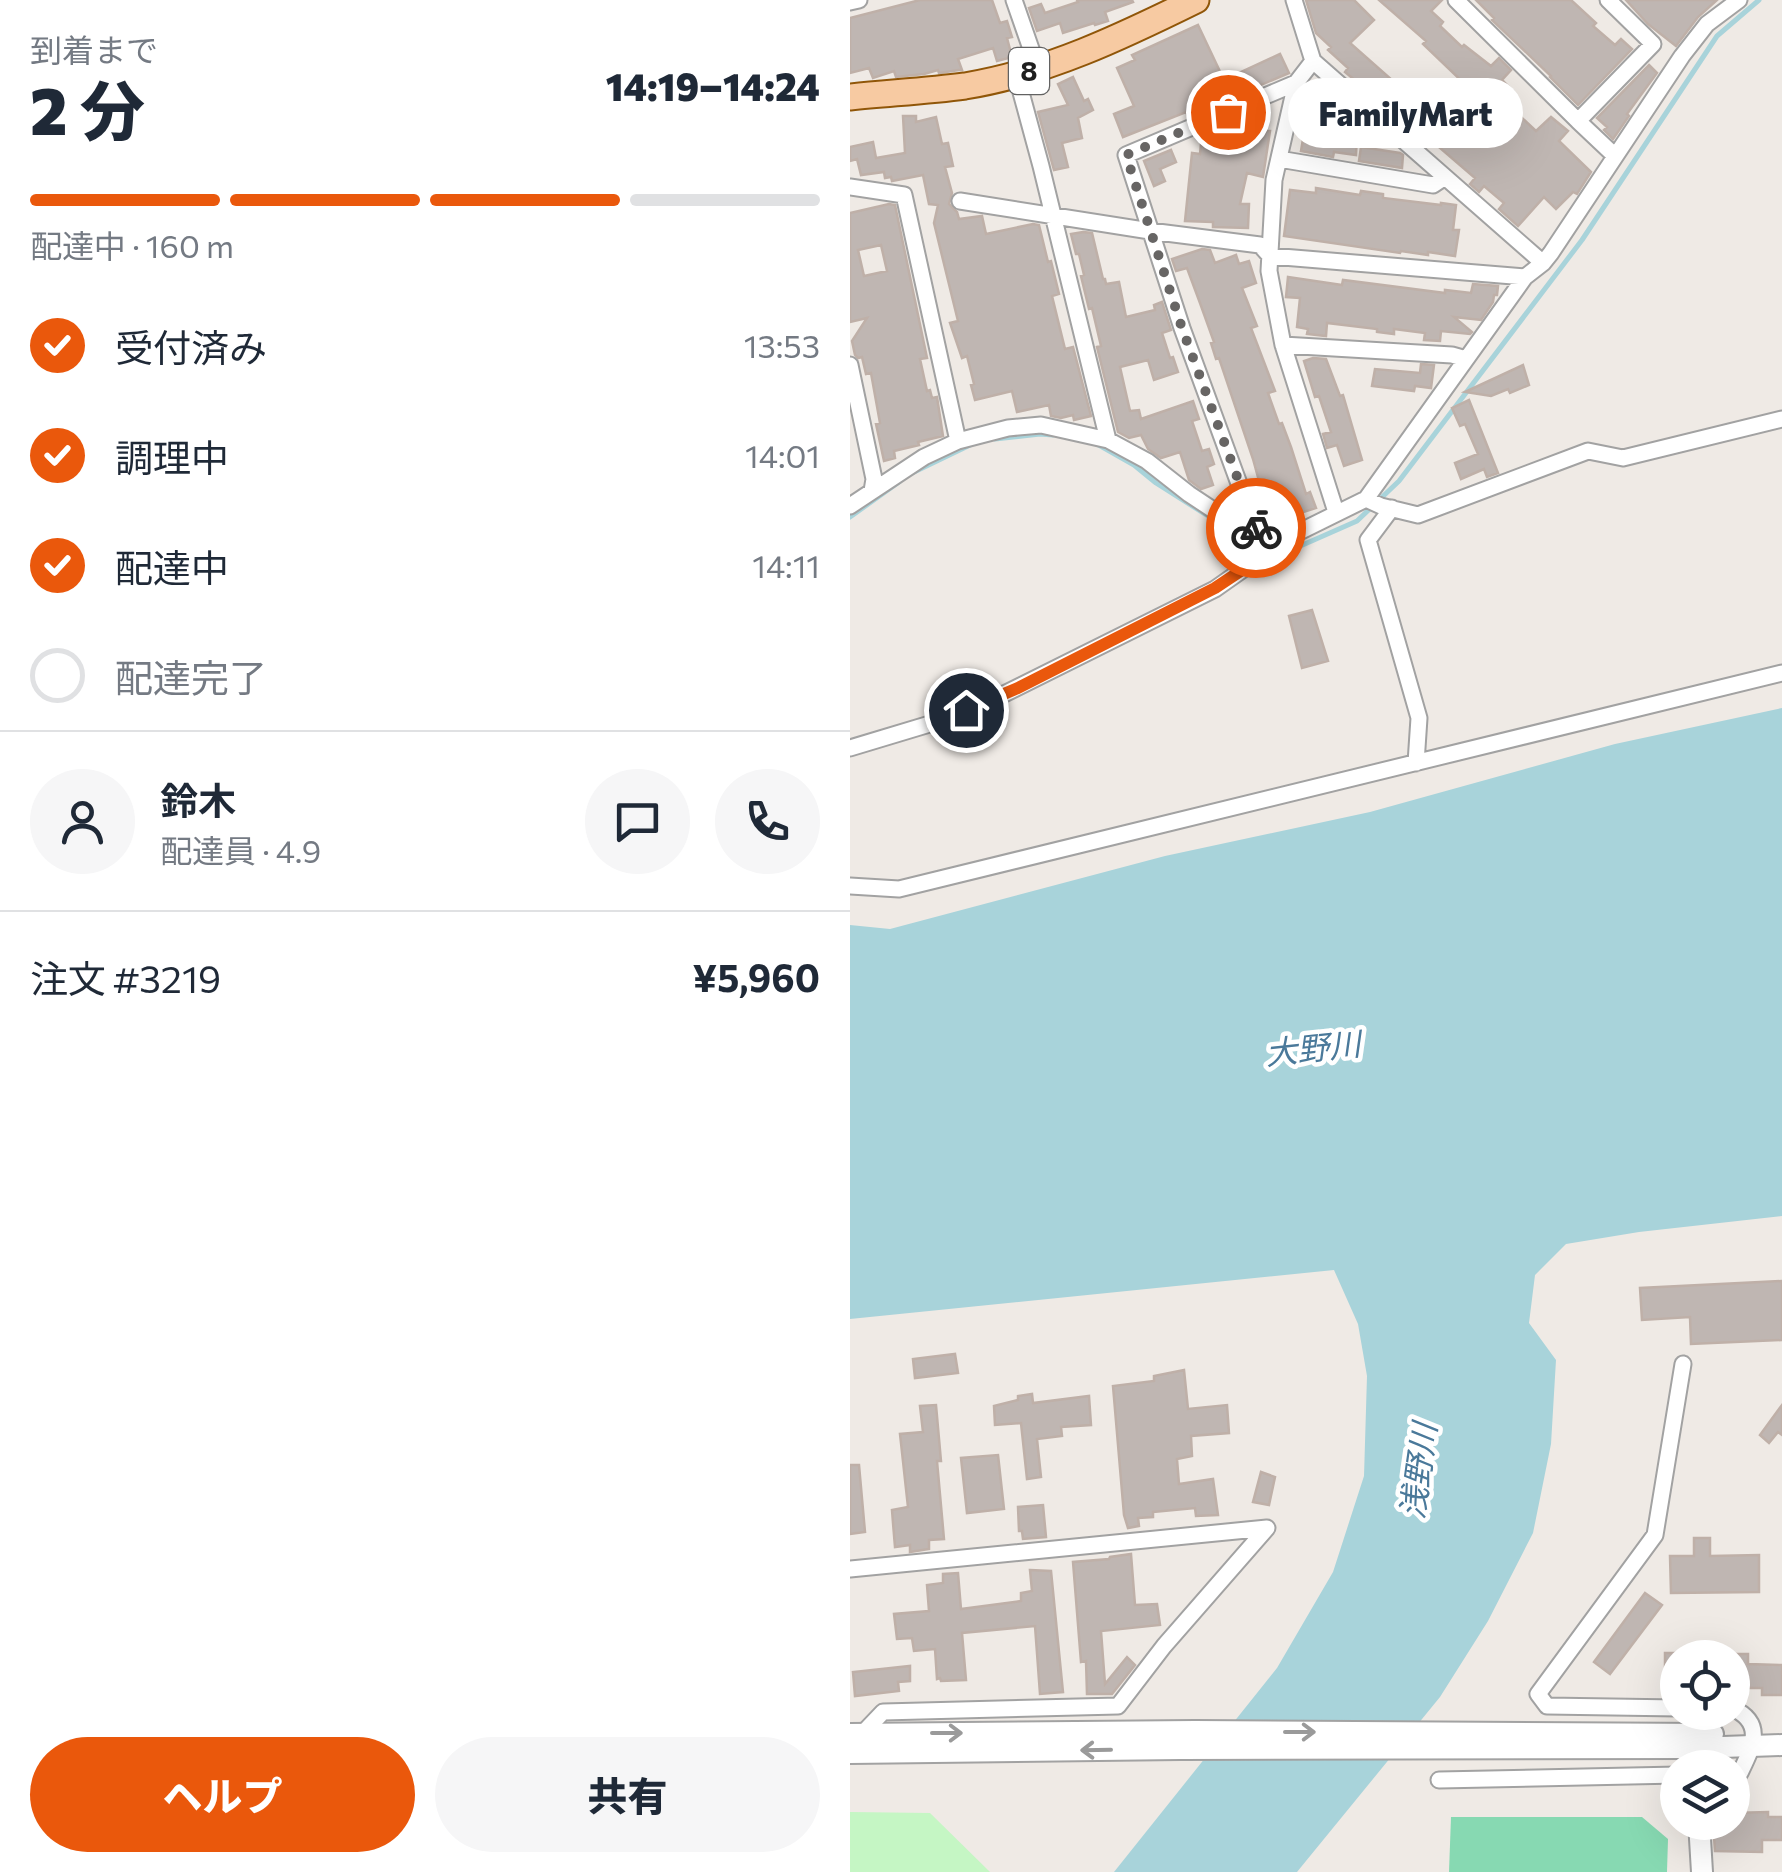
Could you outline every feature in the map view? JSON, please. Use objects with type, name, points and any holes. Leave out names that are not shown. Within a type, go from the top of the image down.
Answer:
[{"type":"main road","name":"8","points":[[850,97],[966,85],[1027,72],[1148,24],[1196,0]]},
{"type":"street","points":[[850,2],[859,0]]},
{"type":"street","points":[[1014,0],[1054,216],[1108,440]]},
{"type":"street","points":[[1294,0],[1313,61],[1543,263]]},
{"type":"street","points":[[1456,0],[1614,156]]},
{"type":"street","points":[[1608,0],[1676,64]]},
{"type":"street","points":[[1416,762],[1419,718],[1368,540],[1377,504],[1466,359],[1525,276],[1543,263],[1676,64],[1707,24],[1739,0]]},
{"type":"street","points":[[1578,121],[1653,44]]},
{"type":"street","points":[[1313,61],[1296,83],[1274,180],[1269,272],[1283,345],[1336,512]]},
{"type":"street","points":[[1257,546],[1126,155],[1296,83]]},
{"type":"street","points":[[1280,158],[1433,185],[1445,178]]},
{"type":"street","points":[[850,187],[904,194],[958,441]]},
{"type":"street","points":[[960,201],[1260,245],[1270,256],[1525,276]]},
{"type":"street","points":[[1283,345],[1466,359]]},
{"type":"street","points":[[850,365],[874,479],[872,491]]},
{"type":"street","points":[[850,748],[933,724],[1018,688],[1215,588],[1242,570],[1257,546],[1291,536],[1336,512],[1377,504],[1418,514],[1588,451],[1623,458],[1782,418]]},
{"type":"street","points":[[850,506],[924,457],[958,441],[1041,424],[1108,440],[1147,461],[1257,546]]},
{"type":"street","points":[[850,886],[899,889],[1782,673]]},
{"type":"street","points":[[1660,1708],[1547,1706],[1538,1694],[1655,1535],[1683,1364]]},
{"type":"street","points":[[850,1569],[1267,1528],[1164,1646],[1118,1706],[882,1712],[856,1734]]},
{"type":"street","points":[[1750,1728],[1754,1740],[1750,1750]]},
{"type":"street","points":[[850,1753],[1425,1732],[1694,1750]]},
{"type":"street","points":[[856,1734],[1198,1740],[1408,1749],[1694,1750],[1782,1734]]},
{"type":"street","points":[[1754,1740],[1782,1745]]},
{"type":"street","points":[[1439,1780],[1660,1775]]},
{"type":"street","points":[[1700,1840],[1702,1872]]},
{"type":"green space","points":[[850,1812],[930,1813],[990,1872],[850,1872]]},
{"type":"green space","points":[[1451,1817],[1642,1817],[1660,1832],[1660,1840],[1668,1840],[1667,1872],[1449,1872]]},
{"type":"water","points":[[1782,708],[1782,1216],[1566,1244],[1535,1275],[1529,1323],[1556,1360],[1551,1444],[1533,1533],[1488,1621],[1440,1697],[1297,1872],[1114,1872],[1277,1668],[1333,1572],[1364,1476],[1367,1376],[1358,1324],[1334,1270],[850,1319],[850,925],[890,929],[1165,856],[1370,812],[1615,744]]},
{"type":"building","points":[[920,0],[992,0],[1000,23],[1007,21],[1012,57],[997,61],[993,48],[958,59],[962,70],[896,77],[894,71],[873,78],[869,68],[850,73],[850,18]]},
{"type":"building","points":[[1077,0],[1133,2],[1105,12],[1108,21],[1095,25],[1063,33],[1060,23],[1037,31],[1029,8],[1041,4],[1045,13]]},
{"type":"building","points":[[1306,0],[1354,0],[1374,20],[1350,43],[1418,103],[1407,115],[1385,95],[1380,101],[1345,72],[1348,68],[1316,33]]},
{"type":"building","points":[[1379,0],[1442,0],[1431,11],[1443,22],[1440,26],[1491,66],[1499,58],[1511,70],[1502,80],[1513,91],[1504,101],[1536,131],[1551,117],[1568,131],[1559,141],[1591,172],[1577,194],[1573,192],[1556,209],[1544,197],[1518,226],[1499,209],[1504,203],[1484,186],[1479,192],[1470,184],[1475,178],[1426,136],[1469,88],[1423,44],[1426,41]]},
{"type":"building","points":[[1476,0],[1571,0],[1615,45],[1621,39],[1632,49],[1578,105]]},
{"type":"building","points":[[1626,0],[1717,0],[1676,46]]},
{"type":"building","points":[[1198,25],[1224,80],[1280,54],[1289,73],[1188,116],[1186,112],[1123,137],[1114,114],[1134,106],[1117,68],[1135,60],[1132,55]]},
{"type":"building","points":[[1649,65],[1657,73],[1613,139],[1597,118]]},
{"type":"building","points":[[1073,77],[1084,101],[1088,99],[1093,110],[1078,118],[1082,138],[1062,143],[1068,167],[1054,170],[1038,112],[1068,105],[1058,84]]},
{"type":"building","points":[[1320,82],[1336,96],[1335,110],[1303,106],[1307,87]]},
{"type":"building","points":[[1269,112],[1266,131],[1270,131],[1263,177],[1247,173],[1240,204],[1249,204],[1248,228],[1185,221],[1192,153],[1200,154],[1201,144],[1218,146],[1221,128],[1248,132],[1252,114]]},
{"type":"building","points":[[1336,114],[1358,117],[1356,155],[1334,152],[1333,157],[1301,151],[1303,139],[1332,142]]},
{"type":"building","points":[[903,116],[916,116],[916,122],[936,117],[942,144],[948,143],[953,166],[945,167],[952,193],[949,204],[959,219],[982,216],[986,234],[1039,225],[1059,294],[1052,296],[1065,349],[1073,347],[1091,416],[1074,420],[1073,415],[1051,416],[1049,405],[1017,412],[1012,391],[975,400],[967,356],[962,358],[950,323],[958,321],[934,223],[938,205],[929,204],[923,175],[892,181],[891,177],[885,178],[884,172],[861,175],[857,159],[850,161],[850,147],[873,142],[876,158],[905,153]]},
{"type":"building","points":[[1361,147],[1400,153],[1402,168],[1359,161]]},
{"type":"building","points":[[1171,150],[1176,162],[1160,169],[1165,181],[1154,186],[1144,161]]},
{"type":"building","points":[[1316,188],[1456,205],[1453,230],[1459,230],[1455,256],[1400,253],[1284,236],[1290,190],[1316,193]]},
{"type":"building","points":[[895,205],[927,358],[920,359],[927,391],[930,390],[932,398],[937,397],[943,436],[894,451],[895,458],[884,461],[871,373],[866,374],[852,341],[867,318],[850,322],[850,213]],"holes":[[[881,245],[887,271],[864,276],[858,250]]]},
{"type":"building","points":[[1092,233],[1106,284],[1119,282],[1126,317],[1155,310],[1154,305],[1162,302],[1171,330],[1162,333],[1178,372],[1154,380],[1148,360],[1120,367],[1130,411],[1139,410],[1141,419],[1193,401],[1199,419],[1192,421],[1202,451],[1209,449],[1214,464],[1207,467],[1213,485],[1201,489],[1189,480],[1180,452],[1161,458],[1148,449],[1141,435],[1129,438],[1118,432],[1097,347],[1101,346],[1092,308],[1089,309],[1079,254],[1071,234]]},
{"type":"building","points":[[1210,250],[1215,263],[1236,255],[1239,264],[1249,261],[1256,283],[1242,288],[1257,326],[1251,328],[1275,391],[1268,393],[1306,494],[1310,492],[1316,508],[1267,528],[1251,484],[1259,481],[1253,459],[1219,358],[1216,359],[1211,343],[1214,342],[1187,268],[1176,271],[1172,259]]},
{"type":"building","points":[[1288,277],[1445,293],[1471,293],[1473,284],[1498,286],[1497,295],[1481,320],[1454,317],[1470,334],[1441,331],[1440,341],[1424,340],[1425,333],[1394,329],[1394,334],[1327,323],[1326,336],[1307,334],[1308,329],[1297,327],[1300,298],[1286,297]]},
{"type":"building","points":[[1326,359],[1340,396],[1343,395],[1362,460],[1344,466],[1337,445],[1327,448],[1323,434],[1331,432],[1304,361]]},
{"type":"building","points":[[1421,364],[1434,365],[1431,388],[1415,386],[1414,391],[1372,386],[1375,369],[1420,373]]},
{"type":"building","points":[[1523,365],[1529,385],[1491,396],[1465,392]]},
{"type":"building","points":[[1469,400],[1498,473],[1487,477],[1484,469],[1461,479],[1455,463],[1478,454],[1465,424],[1460,426],[1452,408]]},
{"type":"building","points":[[1312,610],[1328,661],[1302,668],[1289,616]]},
{"type":"building","points":[[1782,1281],[1782,1340],[1691,1344],[1690,1317],[1642,1320],[1640,1288]]},
{"type":"building","points":[[955,1354],[958,1373],[915,1378],[913,1359]]},
{"type":"building","points":[[1184,1370],[1188,1409],[1227,1405],[1229,1433],[1191,1436],[1192,1456],[1177,1459],[1179,1484],[1213,1479],[1218,1515],[1196,1516],[1195,1508],[1153,1512],[1153,1517],[1138,1518],[1139,1526],[1128,1528],[1113,1386],[1154,1381],[1154,1376]]},
{"type":"building","points":[[1032,1394],[1033,1403],[1089,1396],[1091,1425],[1061,1427],[1062,1436],[1037,1439],[1041,1477],[1027,1479],[1021,1423],[995,1425],[994,1406]]},
{"type":"building","points":[[936,1405],[944,1539],[929,1540],[929,1549],[910,1552],[910,1545],[895,1547],[892,1510],[908,1507],[900,1434],[923,1432],[920,1406]]},
{"type":"building","points":[[1782,1405],[1782,1435],[1778,1432],[1769,1443],[1760,1435]]},
{"type":"building","points":[[998,1455],[1004,1509],[967,1513],[961,1458]]},
{"type":"building","points":[[850,1465],[859,1465],[865,1532],[850,1534]]},
{"type":"building","points":[[1261,1472],[1275,1477],[1269,1505],[1253,1502]]},
{"type":"building","points":[[1043,1505],[1046,1537],[1023,1539],[1018,1507]]},
{"type":"building","points":[[1694,1538],[1710,1538],[1710,1556],[1759,1555],[1759,1592],[1671,1593],[1670,1556],[1694,1556]]},
{"type":"building","points":[[1131,1554],[1135,1605],[1157,1604],[1160,1625],[1101,1631],[1105,1684],[1127,1657],[1135,1665],[1112,1694],[1087,1694],[1073,1562]]},
{"type":"building","points":[[1030,1570],[1051,1571],[1063,1692],[1040,1694],[1035,1626],[962,1633],[966,1680],[937,1679],[935,1649],[914,1651],[912,1638],[897,1639],[894,1614],[929,1611],[927,1585],[943,1583],[943,1574],[958,1573],[961,1609],[1021,1601],[1021,1593],[1032,1591]]},
{"type":"building","points":[[1645,1593],[1662,1605],[1610,1674],[1594,1662]]},
{"type":"building","points":[[1750,1664],[1782,1665],[1782,1695],[1762,1695],[1762,1688],[1750,1688]]},
{"type":"building","points":[[910,1666],[910,1681],[898,1682],[899,1691],[855,1696],[853,1672]]},
{"type":"building","points":[[1750,1812],[1768,1812],[1768,1817],[1782,1817],[1782,1840],[1762,1840],[1762,1852],[1715,1851],[1714,1840],[1750,1840]]},
{"type":"waterway","points":[[1257,547],[1273,558],[1357,521],[1399,481],[1582,240],[1717,36],[1759,0]]},
{"type":"waterway","points":[[995,439],[1053,435]]},
{"type":"waterway","points":[[1097,444],[1227,528]]},
{"type":"waterway","points":[[912,473],[970,445]]},
{"type":"waterway","points":[[850,517],[899,482]]},
{"type":"way so far","points":[[1228,112],[1126,155],[1182,328],[1256,528]]},
{"type":"place","name":"FamilyMart","points":[[1228,112]]},
{"type":"route","points":[[966,710],[994,700],[1215,588],[1242,570],[1260,540],[1256,528]]},
{"type":"water label","name":"大野川","points":[[1313,1049]]},
{"type":"water label","name":"浅野川","points":[[1419,1471]]}]
